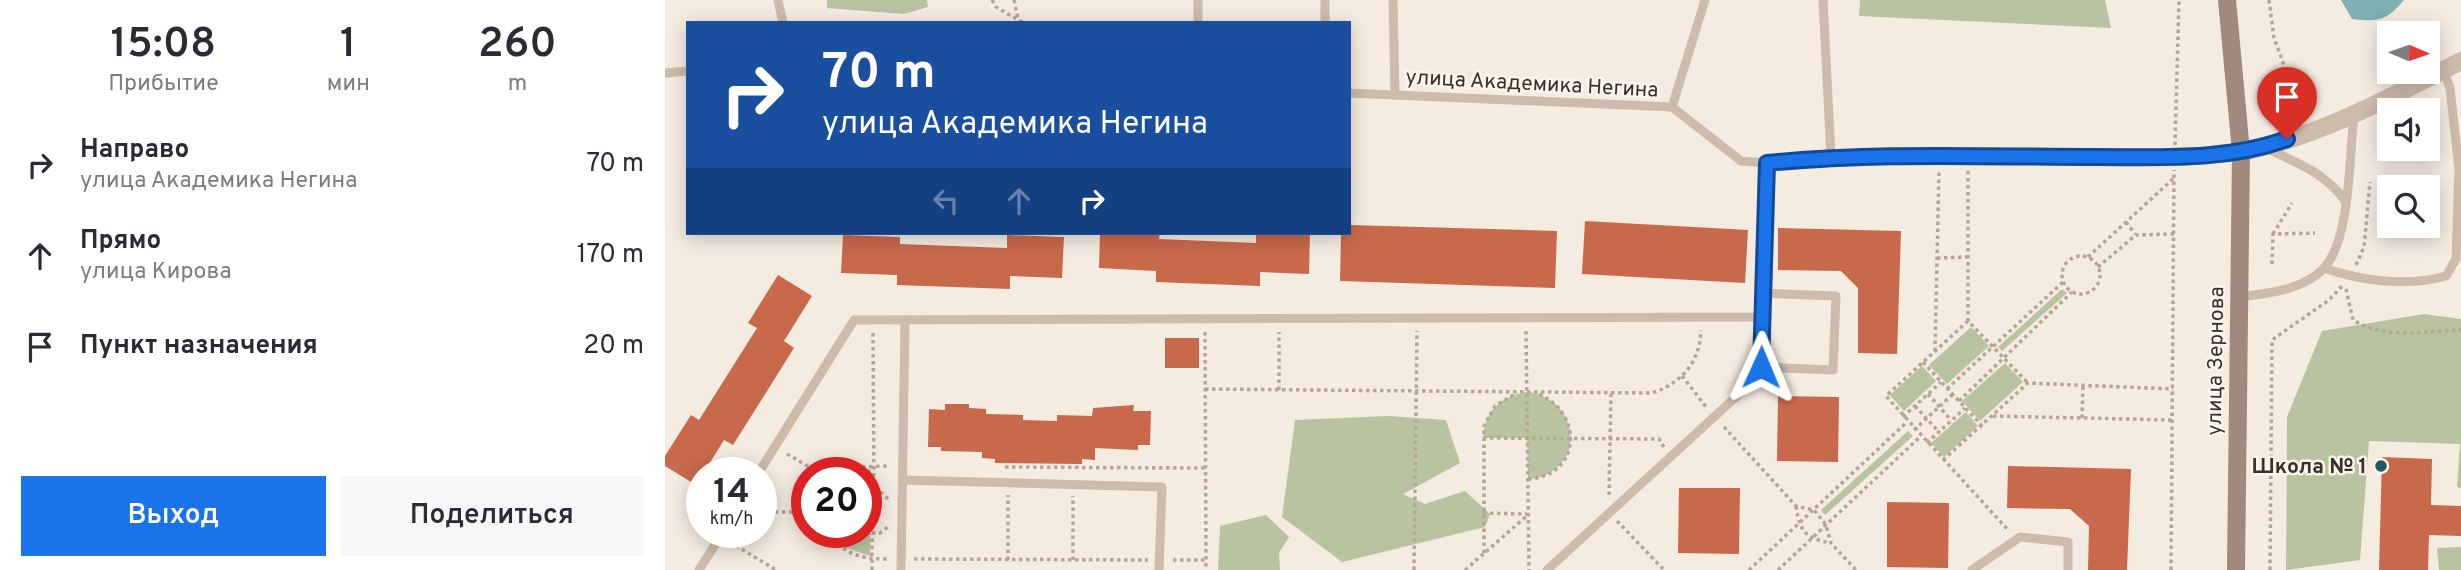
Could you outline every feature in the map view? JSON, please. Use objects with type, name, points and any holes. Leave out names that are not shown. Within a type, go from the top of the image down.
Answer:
[{"type":"main road","name":"улица Зернова","points":[[2227,0],[2241,152],[2236,570]]},
{"type":"street","points":[[2241,152],[2265,147],[2354,114],[2461,61]]},
{"type":"lane","points":[[778,0],[783,21]]},
{"type":"lane","points":[[1198,0],[1198,21]]},
{"type":"lane","points":[[1325,0],[1325,21]]},
{"type":"lane","points":[[1393,0],[1395,94]]},
{"type":"lane","points":[[1672,107],[1705,0]]},
{"type":"lane","points":[[1823,0],[1831,157]]},
{"type":"lane","points":[[2324,268],[2348,280],[2425,282],[2446,276],[2456,259],[2459,169],[2450,88],[2443,70]]},
{"type":"lane","points":[[665,73],[686,71]]},
{"type":"lane","name":"улица Академика Негина","points":[[1351,93],[1672,107],[1741,161],[1767,163],[1831,157],[2175,157],[2241,152]]},
{"type":"lane","points":[[2238,297],[2272,293],[2305,281],[2324,268],[2341,233],[2354,114]]},
{"type":"lane","points":[[2265,147],[2309,168],[2335,187],[2346,202]]},
{"type":"lane","points":[[1547,570],[1750,384],[1761,367],[1767,163]]},
{"type":"lane","points":[[1761,367],[1833,370],[1836,296],[1762,293]]},
{"type":"lane","points":[[769,457],[854,320],[1762,317]]},
{"type":"lane","points":[[901,570],[905,320]]},
{"type":"lane","points":[[902,480],[1162,487],[1160,565]]},
{"type":"lane","points":[[1972,570],[2017,539],[2068,541],[2068,570]]},
{"type":"lane","points":[[699,570],[712,548]]},
{"type":"path","points":[[992,0],[996,7],[1020,21]]},
{"type":"path","points":[[1014,0],[1020,21]]},
{"type":"path","points":[[2171,570],[2174,178],[2179,0]]},
{"type":"path","points":[[2269,0],[2274,38],[2291,84]]},
{"type":"path","points":[[1935,351],[1939,157]]},
{"type":"path","points":[[1968,157],[1968,321],[2028,383],[2173,389]]},
{"type":"path","points":[[2088,257],[2174,178]]},
{"type":"path","points":[[2270,570],[2272,340],[2329,300],[2348,280],[2364,247],[2370,182]]},
{"type":"path","points":[[2272,264],[2273,234],[2293,203]]},
{"type":"path","points":[[2126,222],[2136,235]]},
{"type":"path","points":[[2273,234],[2315,233]]},
{"type":"path","points":[[2098,267],[2136,235],[2174,234]]},
{"type":"path","points":[[2081,256],[2088,257],[2098,267],[2099,281],[2095,288],[2082,294],[2072,292],[2063,282],[2063,267],[2067,261],[2081,256]]},
{"type":"path","points":[[1937,258],[1968,257]]},
{"type":"path","points":[[2348,280],[2353,320],[2366,328],[2387,333],[2461,330]]},
{"type":"path","points":[[1948,389],[2063,282]]},
{"type":"path","points":[[1959,401],[2072,292]]},
{"type":"path","points":[[1205,389],[1652,393],[1682,376],[1698,351],[1701,317]]},
{"type":"path","points":[[1414,570],[1417,318]]},
{"type":"path","points":[[1526,318],[1529,570]]},
{"type":"path","points":[[1205,319],[1206,570]]},
{"type":"path","points":[[1279,319],[1279,391]]},
{"type":"path","points":[[873,320],[874,457]]},
{"type":"path","points":[[1968,321],[1886,396],[1914,430],[2017,539]]},
{"type":"path","points":[[1923,362],[1982,426]]},
{"type":"path","points":[[1682,376],[1715,417],[1796,506],[1799,524],[1811,539],[1831,543]]},
{"type":"path","points":[[1903,417],[1941,382]]},
{"type":"path","points":[[1943,460],[2028,383]]},
{"type":"path","points":[[2082,418],[2083,385]]},
{"type":"path","points":[[1484,553],[1484,426],[1495,406],[1504,398],[1527,392],[1550,398],[1559,406],[1566,416],[1571,438],[1569,450],[1558,468],[1540,478],[1528,479]]},
{"type":"path","points":[[1611,393],[1610,513],[1664,570]]},
{"type":"path","points":[[1928,394],[1951,420]]},
{"type":"path","points":[[1914,430],[1952,394]]},
{"type":"path","points":[[1915,406],[1939,432]]},
{"type":"path","points":[[1927,443],[1965,408]]},
{"type":"path","points":[[1993,416],[2173,421]]},
{"type":"path","points":[[1749,570],[1907,422]]},
{"type":"path","points":[[1777,570],[1921,436]]},
{"type":"path","points":[[1483,438],[1659,439],[1671,457]]},
{"type":"path","points":[[775,447],[792,457]]},
{"type":"path","points":[[882,466],[893,466]]},
{"type":"path","points":[[995,467],[1206,468]]},
{"type":"path","points":[[1008,560],[1009,467]]},
{"type":"path","points":[[1073,467],[1073,560]]},
{"type":"path","points":[[882,493],[892,504]]},
{"type":"path","points":[[1796,506],[1814,510],[1826,524],[1831,543],[1856,570]]},
{"type":"path","points":[[1483,513],[1529,514]]},
{"type":"path","points":[[1465,570],[1529,514]]},
{"type":"path","points":[[882,531],[892,522]]},
{"type":"path","points":[[742,548],[776,570]]},
{"type":"path","points":[[842,548],[872,559],[1073,560],[1160,565],[1206,561]]},
{"type":"path","points":[[872,548],[872,570]]},
{"type":"green space","points":[[827,0],[927,0],[928,7],[904,14],[827,8]]},
{"type":"green space","points":[[1860,0],[2105,0],[2111,28],[1859,16]]},
{"type":"green space","points":[[2062,289],[2067,293],[2002,351],[1998,347]]},
{"type":"green space","name":"Школа № 1","points":[[2424,314],[2461,319],[2461,488],[2457,487],[2460,444],[2369,441],[2360,560],[2286,570],[2287,417],[2322,331]]},
{"type":"green space","points":[[1971,327],[1989,346],[1947,384],[1929,365]]},
{"type":"green space","points":[[2005,363],[2023,382],[1980,421],[1962,401]]},
{"type":"green space","points":[[1922,366],[1936,381],[1904,411],[1890,395]]},
{"type":"green space","points":[[1527,392],[1546,398],[1559,408],[1568,422],[1571,437],[1568,452],[1560,465],[1547,474],[1528,479],[1527,438],[1483,438],[1487,420],[1496,406],[1509,397]]},
{"type":"green space","points":[[1966,412],[1978,426],[1944,457],[1931,443]]},
{"type":"green space","points":[[1388,416],[1446,420],[1460,463],[1403,494],[1425,504],[1465,491],[1490,514],[1485,527],[1342,562],[1282,517],[1295,420]]},
{"type":"green space","points":[[1908,431],[1913,436],[1825,515],[1821,510]]},
{"type":"green space","points":[[1266,515],[1289,537],[1279,553],[1280,570],[1218,570],[1220,526]]},
{"type":"green space","points":[[2461,547],[2461,570],[2439,570],[2437,548]]},
{"type":"green space","points":[[847,548],[870,548],[870,556]]},
{"type":"water","points":[[2341,0],[2404,0],[2387,16],[2369,20],[2352,19]]},
{"type":"building","points":[[1585,221],[1748,230],[1745,283],[1582,274]]},
{"type":"building","points":[[1351,225],[1557,231],[1555,288],[1340,281],[1341,235],[1351,235]]},
{"type":"building","points":[[1778,228],[1901,231],[1897,354],[1858,353],[1858,288],[1841,271],[1778,270]]},
{"type":"building","points":[[843,235],[900,237],[900,244],[1007,248],[1007,235],[1064,237],[1062,278],[1010,276],[1010,289],[897,285],[897,275],[841,273]]},
{"type":"building","points":[[1100,235],[1160,235],[1159,239],[1256,243],[1256,235],[1310,235],[1309,274],[1260,272],[1260,286],[1156,282],[1156,271],[1099,268]]},
{"type":"building","points":[[778,275],[812,296],[784,341],[794,348],[733,445],[724,440],[713,457],[686,457],[686,479],[665,466],[665,456],[691,415],[699,420],[757,328],[748,323]]},
{"type":"building","points":[[1165,338],[1199,338],[1199,368],[1165,368]]},
{"type":"building","points":[[1778,396],[1839,397],[1838,462],[1777,461]]},
{"type":"building","points":[[945,404],[969,404],[969,408],[986,409],[986,414],[1023,415],[1023,420],[1057,421],[1057,415],[1092,416],[1093,408],[1134,405],[1133,411],[1151,411],[1150,445],[1138,445],[1138,450],[1095,448],[1095,460],[1082,459],[1082,464],[995,463],[995,459],[982,458],[982,452],[941,451],[941,447],[928,447],[929,409],[945,410]]},
{"type":"building","points":[[2382,457],[2432,459],[2431,505],[2461,506],[2461,536],[2429,535],[2428,570],[2379,570]]},
{"type":"building","points":[[2008,466],[2131,469],[2127,570],[2088,570],[2089,526],[2070,509],[2007,508]]},
{"type":"building","points":[[1679,488],[1740,488],[1739,554],[1678,553]]},
{"type":"building","points":[[1887,502],[1949,503],[1948,568],[1887,567]]},
{"type":"place","name":"Школа № 1","points":[[2381,466]]},
{"type":"route","points":[[1761,367],[1767,163],[1831,157],[2175,157],[2241,152],[2287,139]]}]
